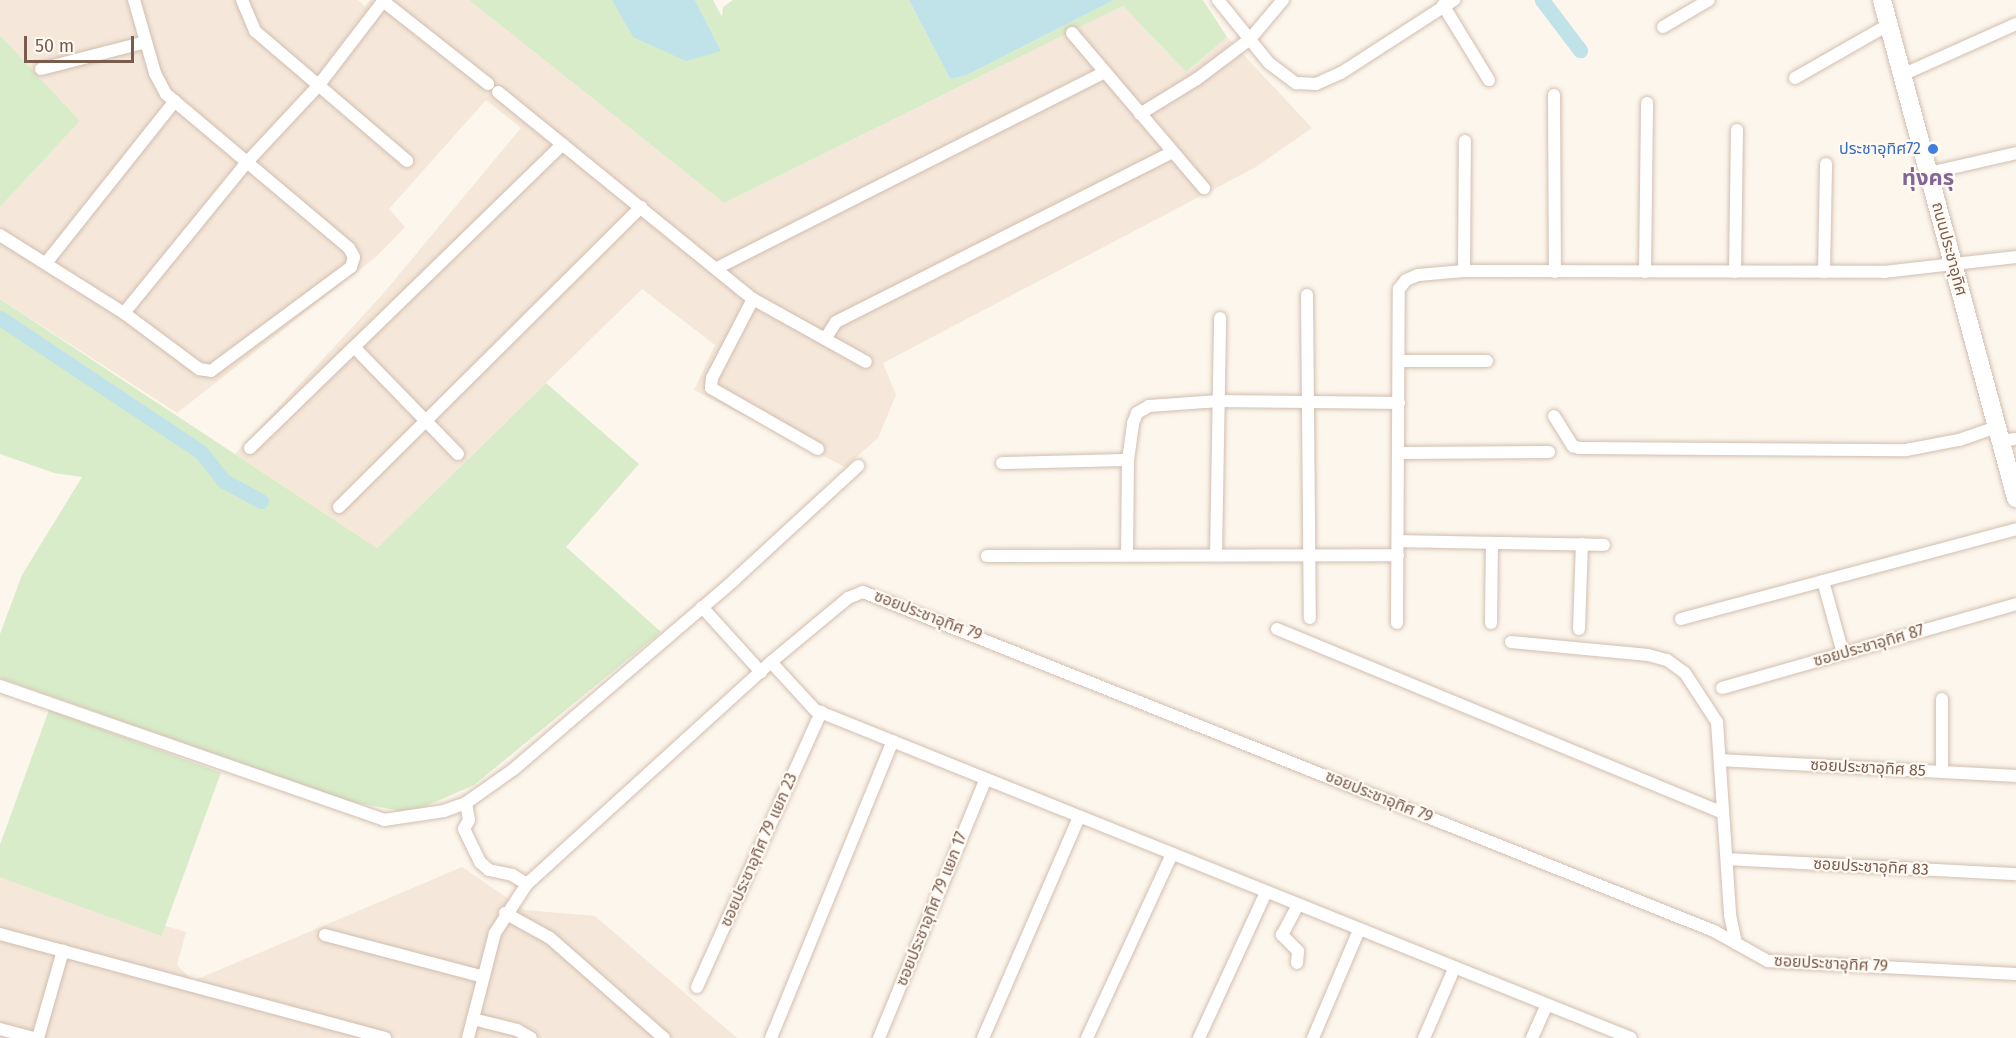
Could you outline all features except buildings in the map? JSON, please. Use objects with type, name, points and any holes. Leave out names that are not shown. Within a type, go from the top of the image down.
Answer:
[{"type":"main road","name":"ถนนประชาอุทิศ","points":[[1881,0],[1953,263],[2005,436],[2016,498]]},
{"type":"street","points":[[0,235],[124,313],[199,369],[211,371],[351,267],[354,257],[350,249],[249,160],[175,101],[158,82],[134,0]]},
{"type":"street","points":[[242,0],[255,31],[407,161]]},
{"type":"street","points":[[124,313],[249,160],[318,86],[384,0],[753,299],[866,362]]},
{"type":"street","points":[[1218,0],[1269,63],[1296,83],[1316,84],[1341,73],[1449,2],[1489,80]]},
{"type":"street","points":[[1140,114],[1197,79],[1250,39],[1283,0]]},
{"type":"street","points":[[1663,27],[1709,0]]},
{"type":"street","points":[[1902,75],[2016,24]]},
{"type":"street","points":[[1795,78],[1888,25]]},
{"type":"street","points":[[1072,33],[1204,189]]},
{"type":"street","points":[[41,69],[146,42]]},
{"type":"street","points":[[717,268],[1105,72]]},
{"type":"street","points":[[1554,95],[1555,272]]},
{"type":"street","points":[[46,263],[175,101]]},
{"type":"street","points":[[1645,272],[1647,103]]},
{"type":"street","points":[[1735,272],[1737,130]]},
{"type":"street","points":[[1464,271],[1465,141]]},
{"type":"street","points":[[250,448],[562,144]]},
{"type":"street","points":[[825,339],[836,322],[1172,152]]},
{"type":"street","points":[[1929,173],[2016,153]]},
{"type":"street","points":[[1824,272],[1826,164]]},
{"type":"street","points":[[339,507],[641,207]]},
{"type":"street","points":[[1398,623],[1399,289],[1418,274],[1464,271],[1884,272],[2016,257]]},
{"type":"street","points":[[1308,295],[1310,618]]},
{"type":"street","points":[[753,299],[712,378],[711,388],[818,449]]},
{"type":"street","points":[[1216,555],[1220,318]]},
{"type":"street","points":[[354,347],[458,454]]},
{"type":"street","points":[[1399,361],[1486,361]]},
{"type":"street","points":[[1127,555],[1128,460],[1137,413],[1149,406],[1219,401],[1399,403]]},
{"type":"street","points":[[1554,416],[1573,446],[1580,448],[1906,450],[2005,436]]},
{"type":"street","points":[[1398,453],[1549,452]]},
{"type":"street","points":[[1002,463],[1128,460]]},
{"type":"street","points":[[0,686],[384,820],[444,811],[464,804],[514,769],[702,607],[858,466]]},
{"type":"street","points":[[1682,619],[2016,529]]},
{"type":"street","points":[[1398,541],[1604,545]]},
{"type":"street","points":[[1491,623],[1492,543]]},
{"type":"street","points":[[1579,629],[1581,544]]},
{"type":"street","points":[[987,556],[1398,555]]},
{"type":"street","points":[[1823,581],[1843,653]]},
{"type":"street","name":"ซอยประชาอุทิศ 79","points":[[468,1038],[484,977],[505,913],[527,884],[771,662],[848,598],[863,592],[1714,931],[1768,961],[2016,974]]},
{"type":"street","name":"ซอยประชาอุทิศ 87","points":[[1722,688],[2016,604]]},
{"type":"street","points":[[702,607],[761,672]]},
{"type":"street","points":[[1277,629],[1724,813]]},
{"type":"street","points":[[1511,642],[1648,654],[1667,660],[1685,673],[1717,722],[1736,943]]},
{"type":"street","points":[[771,662],[821,712],[1454,969],[1631,1038]]},
{"type":"street","points":[[1942,699],[1942,772]]},
{"type":"street","name":"ซอยประชาอุทิศ 79 แยก 23","points":[[697,987],[821,712]]},
{"type":"street","points":[[771,1038],[893,741]]},
{"type":"street","name":"ซอยประชาอุทิศ 85","points":[[1720,760],[2016,776]]},
{"type":"street","name":"ซอยประชาอุทิศ 79 แยก 17","points":[[879,1038],[986,779]]},
{"type":"street","points":[[464,804],[469,820],[464,830],[480,862],[489,870],[512,875],[527,884]]},
{"type":"street","points":[[983,1038],[1079,817]]},
{"type":"street","points":[[1087,1038],[1172,854]]},
{"type":"street","name":"ซอยประชาอุทิศ 83","points":[[1727,859],[2016,874]]},
{"type":"street","points":[[1199,1038],[1266,892]]},
{"type":"street","points":[[1297,963],[1298,951],[1282,935],[1298,905]]},
{"type":"street","points":[[505,913],[550,938],[664,1038]]},
{"type":"street","points":[[1314,1038],[1359,930]]},
{"type":"street","points":[[0,934],[385,1038]]},
{"type":"street","points":[[325,935],[484,977]]},
{"type":"street","points":[[38,1038],[63,951]]},
{"type":"street","points":[[1424,1038],[1454,969]]},
{"type":"street","points":[[1532,1038],[1546,1006]]},
{"type":"street","points":[[473,1019],[517,1030],[531,1038]]},
{"type":"street","points":[[0,1029],[33,1038]]},
{"type":"shaded area","points":[[0,0],[358,0],[365,6],[370,0],[469,0],[724,203],[1123,6],[1186,72],[1227,37],[1312,128],[1256,167],[883,363],[896,395],[878,438],[845,467],[694,390],[715,345],[642,289],[377,548],[235,454],[382,295],[521,128],[486,100],[389,209],[405,227],[377,256],[177,413],[0,299],[0,207],[80,121],[0,35]]},
{"type":"shaded area","points":[[462,867],[525,910],[595,916],[737,1038],[0,1038],[0,877],[186,932],[177,965],[193,981]]},
{"type":"green space","points":[[469,0],[612,0],[617,7],[721,51],[695,0],[713,0],[722,17],[723,7],[733,0],[909,0],[950,79],[965,76],[1114,0],[1203,0],[1227,37],[1186,72],[1123,6],[724,203]]},
{"type":"green space","points":[[0,35],[80,121],[0,207]]},
{"type":"green space","points":[[0,299],[377,548],[546,383],[639,464],[566,547],[661,632],[474,785],[426,806],[401,811],[352,802],[0,678],[0,634],[22,575],[82,477],[54,473],[0,454]]},
{"type":"green space","points":[[49,710],[221,773],[161,936],[0,877],[0,845]]},
{"type":"water","points":[[612,0],[695,0],[721,51],[686,61],[633,37]]},
{"type":"water","points":[[909,0],[1114,0],[965,76],[950,79]]},
{"type":"waterway","points":[[1542,0],[1580,50]]},
{"type":"waterway","points":[[0,318],[201,452],[224,481],[261,501]]},
{"type":"place","name":"ประชาอุทิศ72","points":[[1933,149]]},
{"type":"district","name":"ทุ่งครุ","points":[[1928,178]]}]
